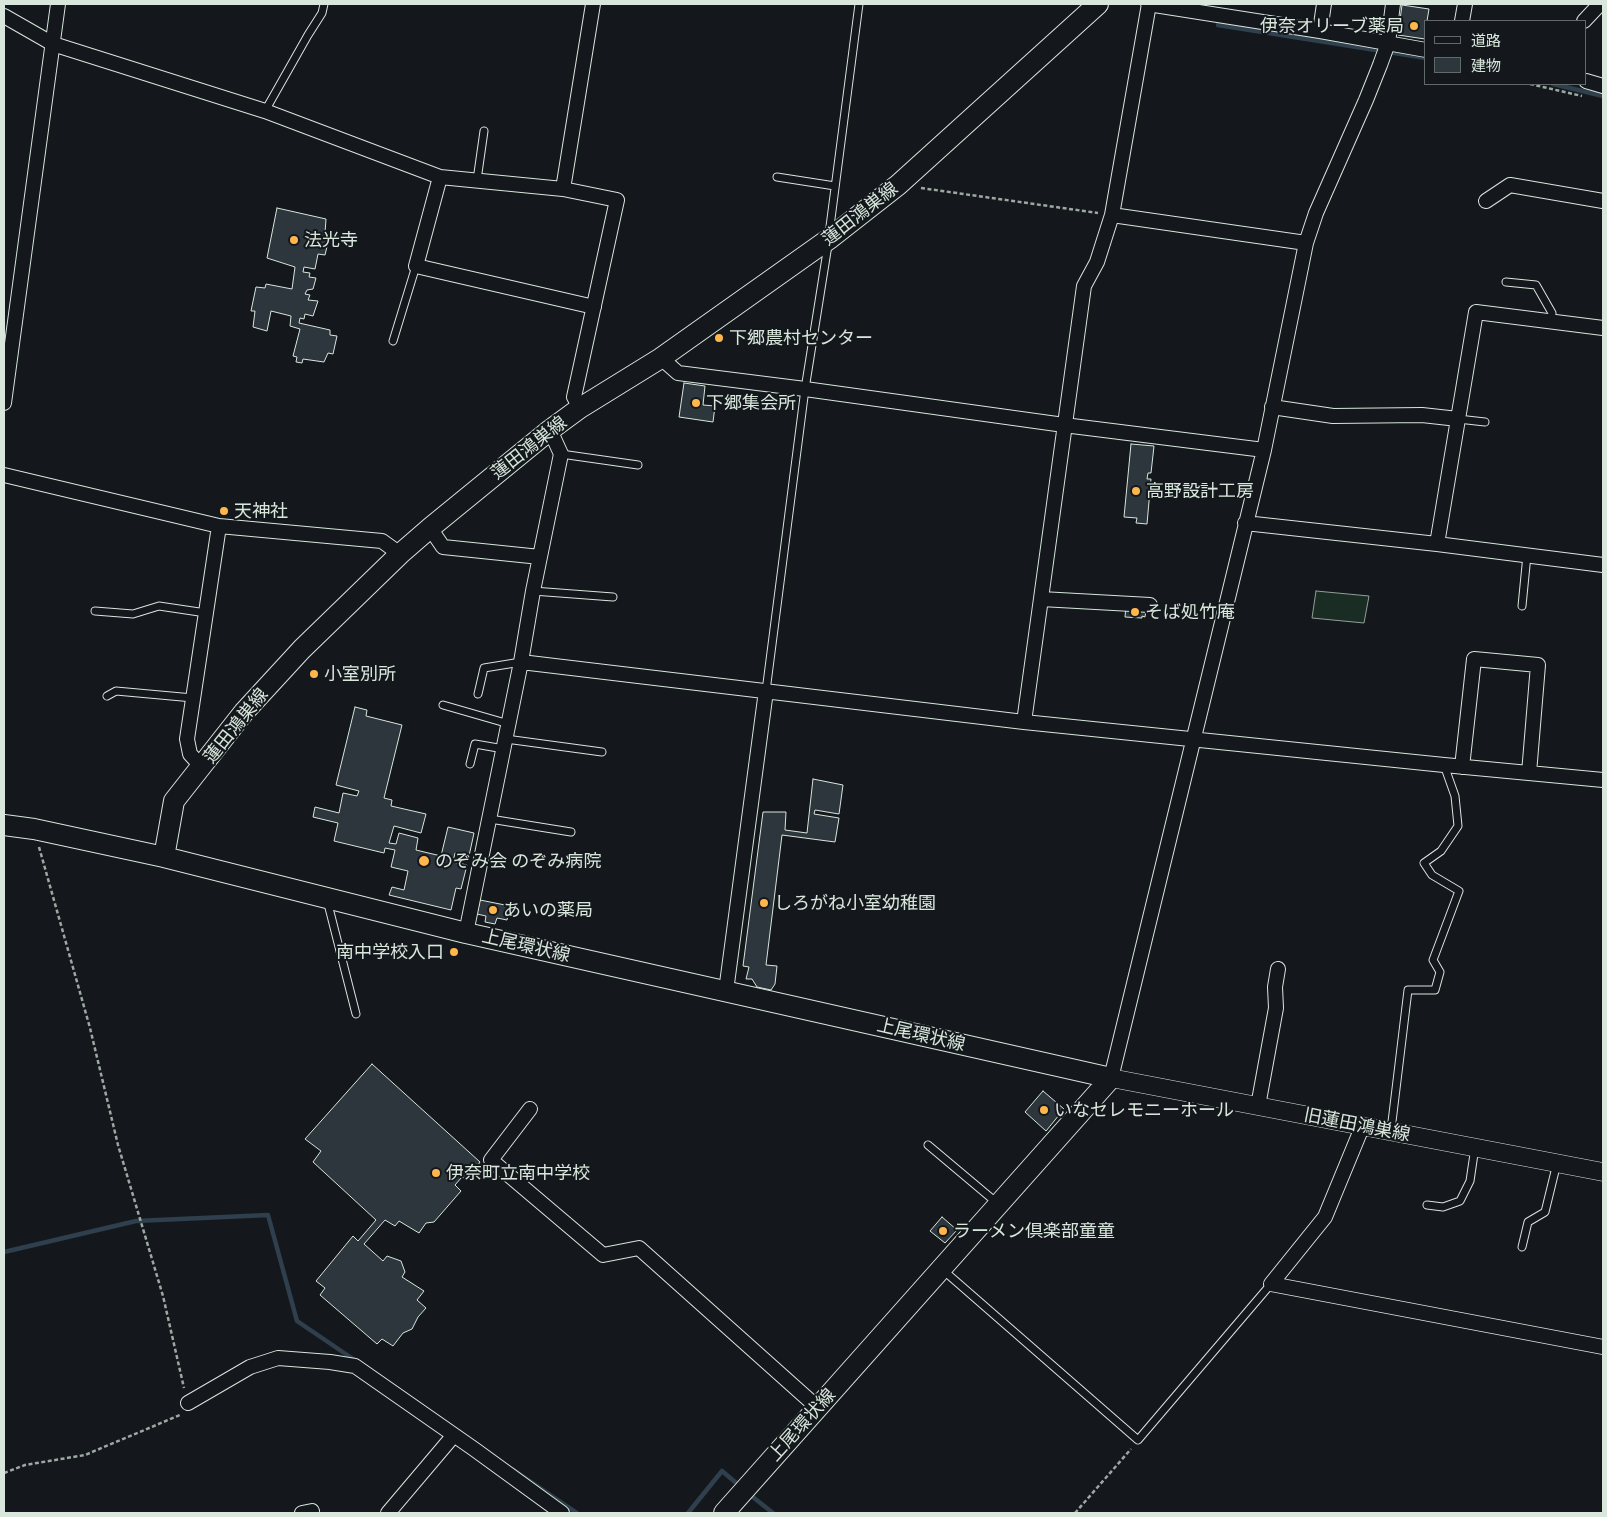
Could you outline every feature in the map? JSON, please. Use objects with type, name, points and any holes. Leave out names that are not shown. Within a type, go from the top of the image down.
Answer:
[{"type":"main road","name":"蓮田鴻巣線","points":[[164,857],[174,801],[244,712],[302,649],[400,554],[550,430],[580,408],[661,358],[829,239],[898,185],[1098,4]]},
{"type":"main road","points":[[4,825],[34,829],[164,857]]},
{"type":"main road","name":"上尾環状線","points":[[164,857],[466,933],[1111,1078],[731,1506]]},
{"type":"street","points":[[4,403],[58,4]]},
{"type":"street","points":[[563,189],[592,4]]},
{"type":"street","points":[[1024,722],[1084,286],[1096,262],[1112,215],[1148,4],[1220,9],[1424,50]]},
{"type":"street","points":[[1320,30],[1324,4]]},
{"type":"street","points":[[1111,1078],[1264,450],[1306,243],[1316,213],[1366,100],[1388,43],[1393,4]]},
{"type":"street","points":[[1462,20],[1465,4]]},
{"type":"street","points":[[1585,20],[1600,4]]},
{"type":"street","points":[[4,16],[53,44],[265,110],[440,177],[563,189],[616,200],[574,397],[580,408]]},
{"type":"street","points":[[1587,81],[1603,86]]},
{"type":"street","points":[[440,177],[416,266],[594,306]]},
{"type":"street","points":[[1486,201],[1510,185],[1603,201]]},
{"type":"street","points":[[1112,215],[1306,243]]},
{"type":"street","points":[[4,308],[16,320]]},
{"type":"street","points":[[1437,544],[1476,312],[1603,328]]},
{"type":"street","points":[[661,358],[678,373],[1264,450]]},
{"type":"street","points":[[1272,407],[1333,416],[1422,415],[1458,419]]},
{"type":"street","points":[[466,933],[522,662],[533,591],[562,454],[550,430]]},
{"type":"street","points":[[4,475],[219,526],[382,541],[400,554]]},
{"type":"street","points":[[1245,522],[1603,565]]},
{"type":"street","points":[[202,767],[190,754],[187,739],[219,526]]},
{"type":"street","points":[[430,528],[443,547],[540,557]]},
{"type":"street","points":[[1041,599],[1150,605]]},
{"type":"street","points":[[1462,767],[1474,659],[1538,665],[1529,773]]},
{"type":"street","points":[[522,662],[1024,722],[1603,780]]},
{"type":"street","points":[[726,991],[766,691]]},
{"type":"street","points":[[1258,1106],[1276,1008],[1275,987],[1278,969]]},
{"type":"street","name":"旧蓮田鴻巣線","points":[[1111,1078],[1603,1172]]},
{"type":"street","points":[[530,1109],[492,1160],[603,1255],[639,1248],[818,1408]]},
{"type":"street","points":[[1363,1126],[1325,1217],[1271,1284],[1603,1347]]},
{"type":"street","points":[[188,1403],[250,1367],[278,1358],[355,1366],[562,1513]]},
{"type":"street","points":[[388,1513],[454,1435]]},
{"type":"lane","points":[[265,110],[322,13],[324,4]]},
{"type":"lane","points":[[766,691],[805,389],[829,239],[859,4]]},
{"type":"lane","points":[[478,180],[484,131]]},
{"type":"lane","points":[[777,177],[835,186]]},
{"type":"lane","points":[[393,341],[416,266]]},
{"type":"lane","points":[[1506,282],[1536,285],[1552,313],[1551,321]]},
{"type":"lane","points":[[1458,419],[1485,422]]},
{"type":"lane","points":[[562,454],[638,466]]},
{"type":"lane","points":[[1522,606],[1527,555]]},
{"type":"lane","points":[[533,591],[613,597]]},
{"type":"lane","points":[[95,611],[133,614],[159,606],[206,613]]},
{"type":"lane","points":[[478,694],[484,668],[522,662]]},
{"type":"lane","points":[[107,696],[116,691],[193,698]]},
{"type":"lane","points":[[443,705],[509,724]]},
{"type":"lane","points":[[470,764],[475,744],[505,744],[602,752]]},
{"type":"lane","points":[[1391,1131],[1408,990],[1435,990],[1440,972],[1433,960],[1459,890],[1432,875],[1424,863],[1440,851],[1458,826],[1455,796],[1444,765]]},
{"type":"lane","points":[[490,819],[571,832]]},
{"type":"lane","points":[[326,898],[356,1014]]},
{"type":"lane","points":[[928,1145],[999,1205]]},
{"type":"lane","points":[[1427,1205],[1444,1207],[1460,1201],[1470,1181],[1475,1147]]},
{"type":"lane","points":[[1522,1247],[1528,1222],[1545,1212],[1557,1163]]},
{"type":"lane","points":[[942,1269],[1138,1440],[1271,1284]]},
{"type":"path","points":[[1534,85],[1585,97]]},
{"type":"path","points":[[898,185],[1112,215]]},
{"type":"path","points":[[4,1473],[25,1465],[84,1454],[180,1415],[188,1403],[162,1296],[118,1145],[90,1028],[34,829]]},
{"type":"path","points":[[1075,1513],[1138,1440]]},
{"type":"green space","points":[[1316,591],[1369,596],[1364,623],[1312,618]]},
{"type":"building","points":[[1402,5],[1429,9],[1427,20],[1424,20],[1424,39],[1398,35]]},
{"type":"building","points":[[277,208],[326,219],[325,233],[330,234],[325,255],[318,254],[315,269],[304,267],[303,272],[310,273],[309,277],[316,278],[313,289],[307,290],[305,294],[310,295],[308,300],[318,301],[313,316],[305,314],[304,319],[300,318],[299,323],[330,330],[330,335],[337,336],[333,354],[328,353],[324,362],[303,359],[302,363],[296,362],[297,357],[293,356],[300,329],[290,326],[291,316],[271,311],[267,331],[253,327],[255,311],[251,311],[256,287],[265,288],[266,284],[292,289],[295,267],[267,258]]},
{"type":"building","points":[[684,383],[705,386],[703,405],[715,406],[713,422],[679,417]]},
{"type":"building","points":[[1131,444],[1154,446],[1151,473],[1148,473],[1147,479],[1151,479],[1147,524],[1136,523],[1137,518],[1124,517]]},
{"type":"building","points":[[1126,606],[1146,610],[1145,617],[1125,617]]},
{"type":"building","points":[[355,707],[367,710],[366,716],[402,725],[384,798],[392,800],[391,806],[426,814],[421,833],[394,826],[389,843],[396,844],[399,833],[418,838],[416,850],[441,856],[448,827],[474,833],[469,856],[455,853],[453,862],[467,865],[461,889],[456,888],[451,910],[389,895],[392,887],[404,890],[408,871],[391,867],[395,850],[385,848],[384,853],[334,841],[338,823],[313,817],[315,807],[339,813],[343,793],[357,796],[359,791],[336,785]]},
{"type":"building","points":[[813,779],[843,785],[839,814],[815,810],[814,814],[839,818],[835,842],[782,835],[766,965],[777,966],[775,984],[771,990],[757,987],[752,979],[746,979],[749,967],[743,966],[763,812],[786,812],[785,830],[807,833]]},
{"type":"building","points":[[480,900],[510,906],[507,920],[497,918],[495,924],[485,922],[486,916],[477,914]]},
{"type":"building","points":[[372,1064],[480,1162],[468,1180],[462,1177],[455,1185],[461,1191],[434,1222],[426,1223],[419,1233],[399,1221],[395,1226],[385,1220],[364,1244],[383,1261],[387,1256],[401,1261],[405,1272],[402,1277],[424,1291],[417,1300],[426,1308],[418,1317],[412,1329],[403,1333],[393,1346],[382,1339],[377,1344],[320,1295],[325,1288],[316,1281],[353,1236],[358,1241],[376,1220],[313,1162],[321,1151],[305,1139]]},
{"type":"building","points":[[1043,1091],[1064,1109],[1046,1131],[1025,1112]]},
{"type":"building","points":[[942,1217],[957,1230],[945,1243],[930,1231]]},
{"type":"waterway","points":[[1218,25],[1424,58]]},
{"type":"waterway","points":[[1557,85],[1603,96]]},
{"type":"waterway","points":[[4,1252],[136,1221],[268,1215],[297,1321],[356,1361]]},
{"type":"waterway","points":[[512,1469],[577,1513]]},
{"type":"waterway","points":[[688,1513],[722,1471],[741,1487]]},
{"type":"waterway","points":[[749,1494],[773,1513]]},
{"type":"place","name":"伊奈オリーブ薬局","points":[[1414,26]]},
{"type":"place","name":"法光寺","points":[[294,240]]},
{"type":"place","name":"下郷農村センター","points":[[719,338]]},
{"type":"place","name":"下郷集会所","points":[[696,403]]},
{"type":"place","name":"高野設計工房","points":[[1136,491]]},
{"type":"place","name":"天神社","points":[[224,511]]},
{"type":"place","name":"そば処竹庵","points":[[1135,612]]},
{"type":"place","name":"小室別所","points":[[314,674]]},
{"type":"place","name":"のぞみ会 のぞみ病院","points":[[424,861]]},
{"type":"place","name":"しろがね小室幼稚園","points":[[764,903]]},
{"type":"place","name":"あいの薬局","points":[[493,910]]},
{"type":"place","name":"南中学校入口","points":[[454,952]]},
{"type":"place","name":"いなセレモニーホール","points":[[1044,1110]]},
{"type":"place","name":"伊奈町立南中学校","points":[[436,1173]]},
{"type":"place","name":"ラーメン倶楽部童童","points":[[943,1231]]}]
